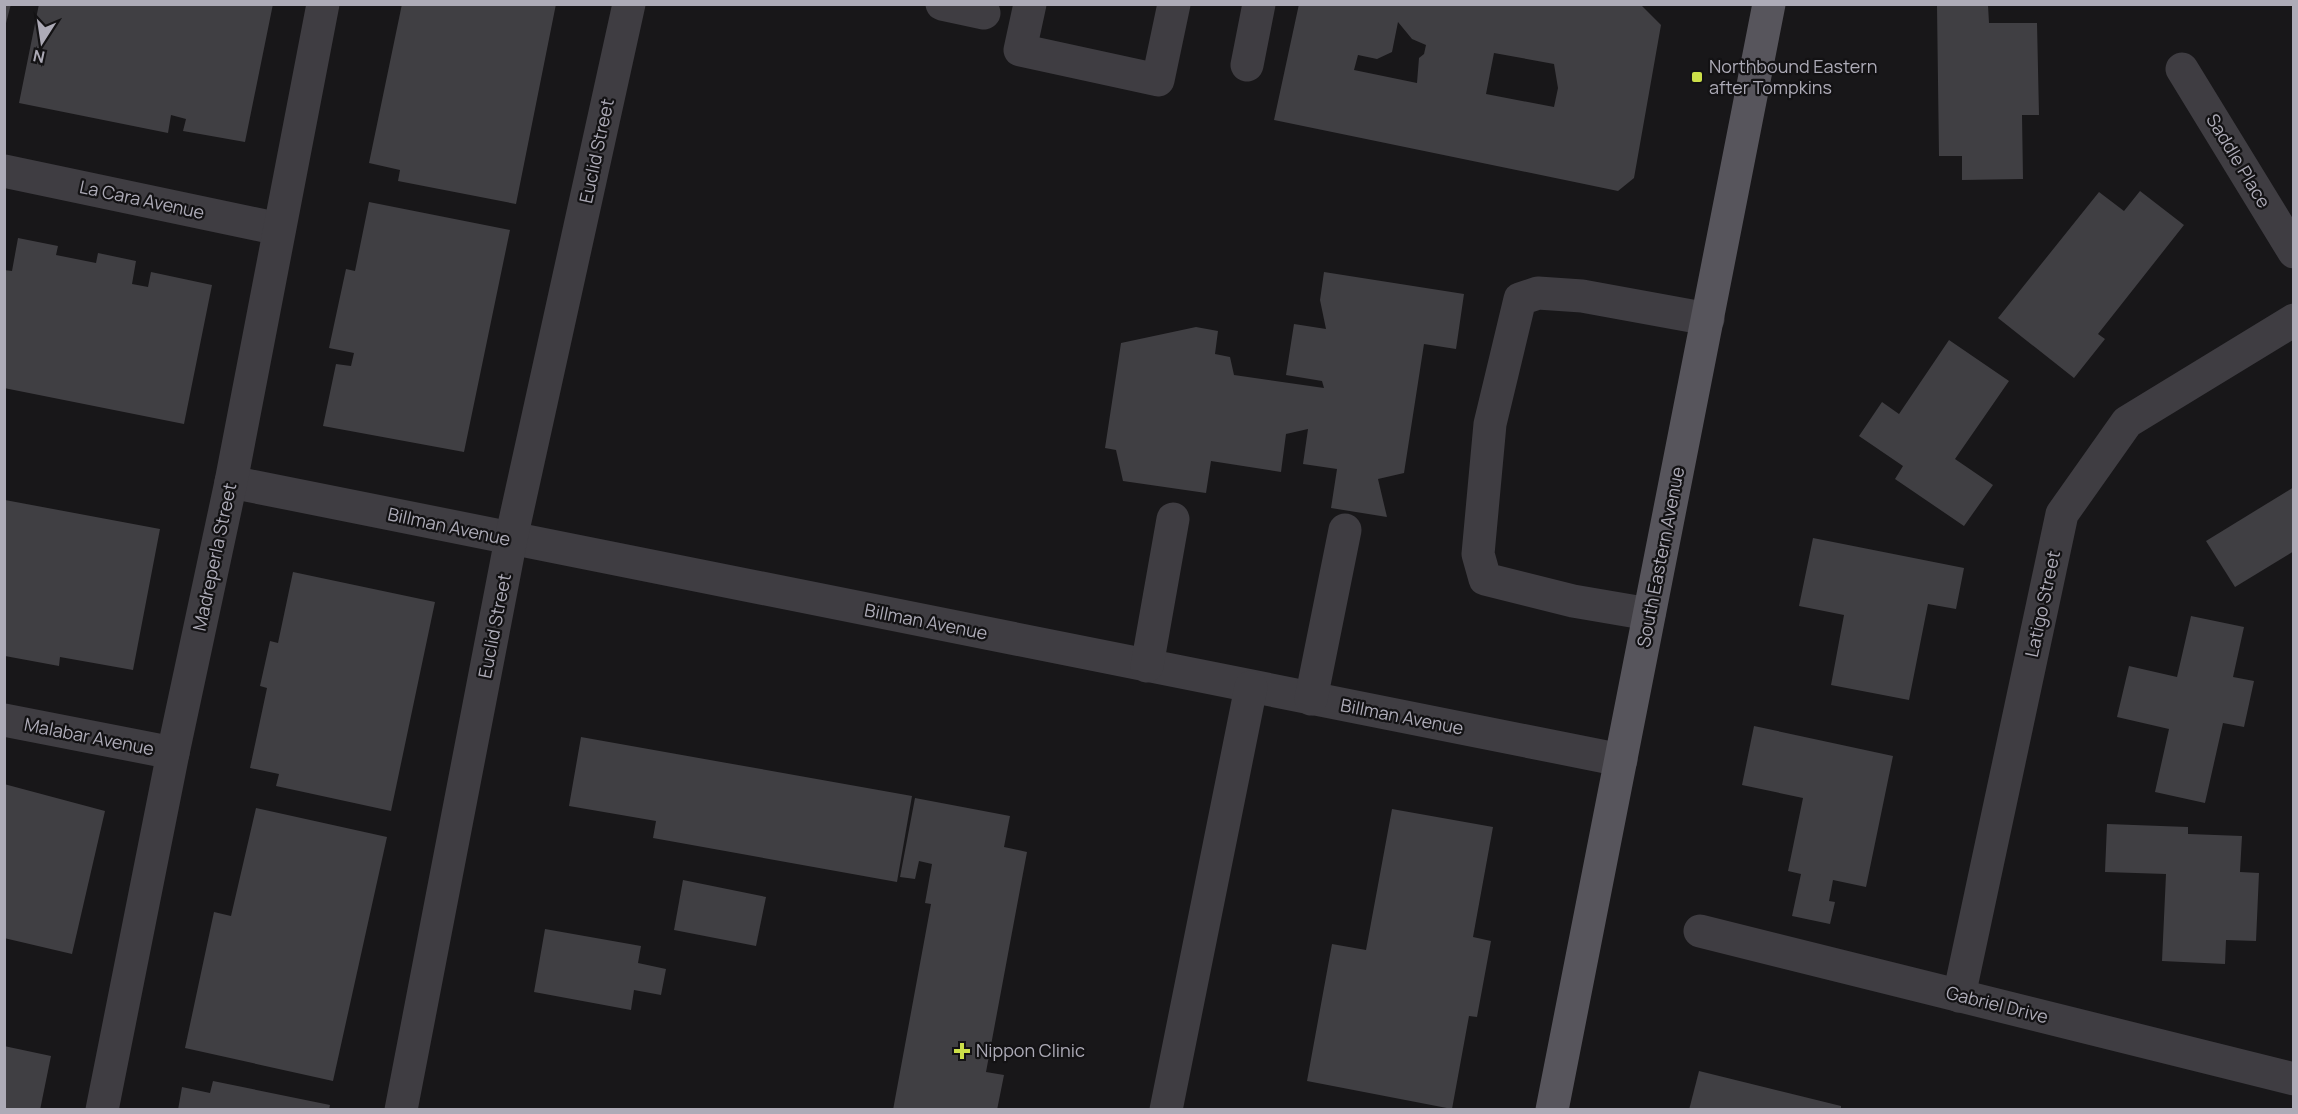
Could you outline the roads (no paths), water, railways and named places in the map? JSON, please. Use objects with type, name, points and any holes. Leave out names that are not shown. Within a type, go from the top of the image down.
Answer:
[{"type":"main road","name":"South Eastern Avenue","points":[[1552,1110],[1770,4]]},
{"type":"street","name":"Madreperla Street","points":[[102,1110],[173,753],[231,482],[322,4]]},
{"type":"street","name":"Euclid Street","points":[[401,1110],[512,539],[629,4]]},
{"type":"street","points":[[942,4],[984,13]]},
{"type":"street","points":[[1030,4],[1020,50],[1158,80],[1174,4]]},
{"type":"street","points":[[1247,65],[1259,4]]},
{"type":"street","name":"Saddle Place","points":[[2182,69],[2294,252]]},
{"type":"street","name":"La Cara Avenue","points":[[4,171],[279,229]]},
{"type":"street","points":[[1649,614],[1573,601],[1485,579],[1478,554],[1490,424],[1520,299],[1538,293],[1582,296],[1708,319]]},
{"type":"street","name":"Latigo Street","points":[[1959,996],[2062,514],[2127,422],[2294,320]]},
{"type":"street","name":"Billman Avenue","points":[[231,482],[1621,760]]},
{"type":"street","points":[[1147,666],[1173,519]]},
{"type":"street","points":[[1311,699],[1345,530]]},
{"type":"street","points":[[1166,1110],[1251,687]]},
{"type":"street","name":"Malabar Avenue","points":[[4,720],[173,753]]},
{"type":"street","name":"Gabriel Drive","points":[[1700,931],[2294,1079]]},
{"type":"place","name":"Northbound Eastern after Tompkins","points":[[1697,77]]},
{"type":"place","name":"Nippon Clinic","points":[[962,1051]]}]
